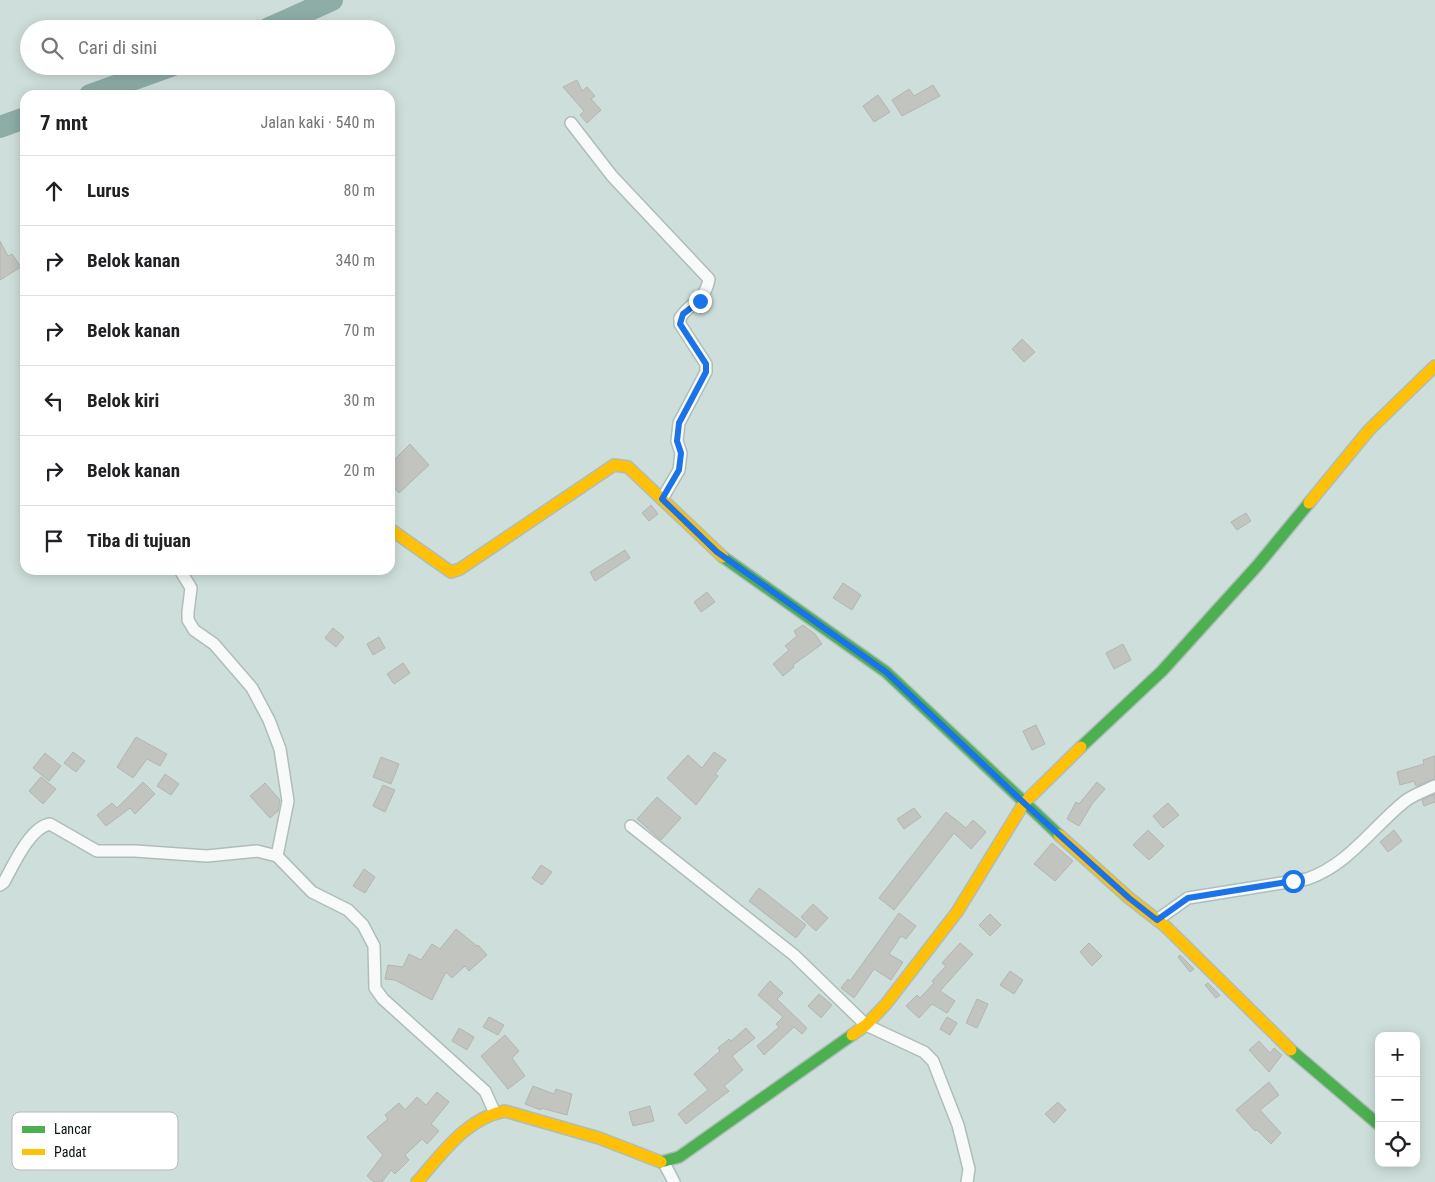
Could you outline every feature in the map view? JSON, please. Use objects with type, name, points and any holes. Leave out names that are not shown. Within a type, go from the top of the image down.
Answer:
[{"type":"street","points":[[572,123],[612,176],[709,279],[708,288],[700,301],[680,318],[680,324],[706,364],[706,372],[679,423],[677,441],[681,453],[679,470],[662,499]]},
{"type":"street","points":[[664,1163],[679,1157],[866,1025],[886,1004],[957,912],[1024,803],[1162,671],[1257,566],[1369,430],[1435,366]]},
{"type":"street","points":[[395,533],[444,569],[451,572],[460,570],[578,491],[604,470],[614,465],[628,467],[717,552],[886,672],[1024,803],[1129,898],[1157,920],[1282,1042],[1375,1122]]},
{"type":"street","points":[[183,575],[191,588],[188,620],[194,630],[214,644],[252,688],[269,720],[280,749],[288,801],[278,856]]},
{"type":"street","points":[[1157,920],[1188,898],[1308,879],[1320,874],[1352,852],[1405,801],[1435,786]]},
{"type":"street","points":[[0,885],[4,882],[26,843],[45,825],[50,824],[97,851],[135,851],[207,856],[257,851],[278,856],[312,892],[348,910],[363,925],[374,946],[375,988],[383,998],[485,1092],[494,1111]]},
{"type":"street","points":[[631,826],[794,955],[866,1025],[924,1052],[933,1061],[958,1125],[969,1169],[967,1182]]},
{"type":"street","points":[[417,1182],[462,1133],[485,1115],[494,1111],[505,1111],[599,1138],[664,1163],[674,1182]]},
{"type":"building","points":[[577,80],[582,91],[587,87],[595,96],[591,99],[601,110],[587,123],[580,115],[584,111],[563,87]]},
{"type":"building","points":[[933,85],[940,96],[902,116],[892,100],[909,89],[914,96]]},
{"type":"building","points":[[878,95],[890,112],[874,122],[863,106]]},
{"type":"building","points":[[0,241],[8,256],[12,254],[20,268],[0,280]]},
{"type":"building","points":[[1022,339],[1035,352],[1024,362],[1012,349]]},
{"type":"building","points":[[410,444],[429,465],[399,493],[395,489],[395,459]]},
{"type":"building","points":[[651,505],[658,514],[649,521],[642,513]]},
{"type":"building","points":[[1246,513],[1251,521],[1237,530],[1231,522]]},
{"type":"building","points":[[625,550],[630,558],[595,581],[590,572]]},
{"type":"building","points":[[843,583],[861,595],[852,610],[833,598]]},
{"type":"building","points":[[707,592],[715,602],[701,612],[694,602]]},
{"type":"building","points":[[803,625],[815,634],[822,644],[793,665],[794,667],[783,676],[773,664],[789,650],[785,646],[797,636],[794,631]]},
{"type":"building","points":[[333,628],[344,637],[336,647],[325,638]]},
{"type":"building","points":[[379,637],[385,648],[373,655],[367,644]]},
{"type":"building","points":[[1123,644],[1131,660],[1114,669],[1106,653]]},
{"type":"building","points":[[403,663],[410,673],[394,684],[387,674]]},
{"type":"building","points":[[1036,725],[1045,744],[1032,750],[1023,731]]},
{"type":"building","points":[[136,737],[167,754],[160,766],[147,759],[133,778],[117,767]]},
{"type":"building","points":[[73,752],[85,761],[76,772],[64,763]]},
{"type":"building","points":[[714,752],[726,760],[715,774],[718,776],[696,805],[667,778],[688,755],[702,768]]},
{"type":"building","points":[[45,753],[61,766],[49,781],[33,768]]},
{"type":"building","points":[[1435,756],[1435,779],[1416,786],[1414,781],[1400,785],[1397,772],[1424,764],[1423,760]]},
{"type":"building","points":[[381,757],[399,764],[391,784],[373,777]]},
{"type":"building","points":[[165,774],[179,784],[171,795],[157,786]]},
{"type":"building","points":[[41,777],[56,789],[43,804],[29,791]]},
{"type":"building","points":[[143,782],[155,794],[135,814],[130,808],[106,826],[97,815],[112,803],[117,808]]},
{"type":"building","points":[[1097,782],[1105,789],[1092,804],[1079,826],[1067,819],[1076,802],[1079,804]]},
{"type":"building","points":[[265,783],[280,800],[278,811],[270,818],[250,796]]},
{"type":"building","points":[[383,785],[395,790],[385,812],[373,806]]},
{"type":"building","points":[[1435,794],[1435,802],[1424,806],[1422,800]]},
{"type":"building","points":[[657,797],[681,818],[661,840],[637,819]]},
{"type":"building","points":[[1168,803],[1179,815],[1163,828],[1153,816]]},
{"type":"building","points":[[914,808],[921,817],[904,829],[897,819]]},
{"type":"building","points":[[946,812],[966,828],[973,820],[986,832],[971,849],[954,833],[894,910],[879,898]]},
{"type":"building","points":[[1148,830],[1164,846],[1149,860],[1133,845]]},
{"type":"building","points":[[1394,830],[1402,841],[1388,852],[1380,842]]},
{"type":"building","points":[[1052,843],[1073,861],[1055,881],[1034,864]]},
{"type":"building","points":[[541,865],[552,872],[542,885],[532,878]]},
{"type":"building","points":[[364,869],[375,877],[365,893],[353,886]]},
{"type":"building","points":[[759,888],[806,925],[796,938],[749,901]]},
{"type":"building","points":[[813,904],[828,918],[816,931],[801,917]]},
{"type":"building","points":[[899,913],[916,926],[906,939],[901,936],[889,954],[903,962],[891,980],[874,969],[854,998],[841,988],[848,979],[850,981]]},
{"type":"building","points":[[990,914],[1001,925],[990,936],[979,925]]},
{"type":"building","points":[[456,929],[478,945],[487,955],[469,971],[465,966],[452,978],[446,972],[432,1000],[395,980],[385,979],[388,965],[403,967],[409,954],[421,960],[432,944],[440,949]]},
{"type":"building","points":[[960,943],[973,954],[940,991],[955,1001],[947,1013],[932,1004],[919,1018],[906,1006],[917,995],[920,998],[934,983],[932,981],[946,966],[942,963]]},
{"type":"building","points":[[1089,943],[1102,956],[1092,966],[1080,952]]},
{"type":"building","points":[[1180,955],[1194,969],[1190,972],[1178,957]]},
{"type":"building","points":[[1010,971],[1023,980],[1014,994],[1000,985]]},
{"type":"building","points":[[770,981],[783,993],[777,999],[807,1028],[802,1034],[794,1027],[764,1055],[757,1046],[779,1027],[776,1024],[783,1017],[758,995]]},
{"type":"building","points":[[1208,983],[1220,995],[1216,998],[1205,985]]},
{"type":"building","points":[[819,994],[832,1005],[821,1018],[808,1006]]},
{"type":"building","points":[[977,999],[988,1004],[977,1028],[966,1023]]},
{"type":"building","points":[[489,1017],[504,1025],[498,1035],[483,1027]]},
{"type":"building","points":[[947,1017],[957,1023],[950,1035],[940,1029]]},
{"type":"building","points":[[459,1028],[474,1037],[467,1050],[452,1041]]},
{"type":"building","points":[[746,1028],[755,1038],[732,1056],[743,1070],[724,1086],[729,1091],[686,1124],[678,1114],[708,1090],[694,1074],[720,1051],[718,1048],[729,1039],[731,1041]]},
{"type":"building","points":[[505,1035],[519,1051],[512,1058],[525,1076],[508,1089],[481,1056]]},
{"type":"building","points":[[1259,1041],[1270,1053],[1274,1048],[1282,1055],[1269,1072],[1249,1050]]},
{"type":"building","points":[[1269,1082],[1279,1095],[1260,1110],[1281,1133],[1271,1144],[1257,1130],[1255,1131],[1236,1110]]},
{"type":"building","points":[[533,1086],[554,1094],[556,1089],[572,1094],[567,1115],[541,1108],[541,1110],[525,1104]]},
{"type":"building","points":[[437,1092],[449,1102],[431,1124],[439,1131],[427,1144],[422,1139],[405,1155],[409,1160],[395,1174],[391,1170],[382,1182],[374,1182],[367,1176],[383,1155],[367,1137],[388,1119],[385,1115],[399,1103],[405,1110],[417,1097],[426,1105]]},
{"type":"building","points":[[1058,1102],[1066,1110],[1054,1123],[1045,1114]]},
{"type":"building","points":[[650,1106],[654,1121],[633,1126],[629,1112]]},
{"type":"waterway","points":[[287,20],[332,0]]},
{"type":"waterway","points":[[104,90],[146,75]]},
{"type":"waterway","points":[[0,127],[20,120]]},
{"type":"traffic: fast","points":[[1081,747],[1162,671],[1257,566],[1309,503]]},
{"type":"traffic: fast","points":[[723,557],[886,672],[1059,835]]},
{"type":"traffic: fast","points":[[661,1162],[679,1157],[852,1035]]},
{"type":"traffic: fast","points":[[1291,1050],[1375,1122]]},
{"type":"traffic: slow","points":[[1309,503],[1369,430],[1435,366]]},
{"type":"traffic: slow","points":[[395,533],[451,572],[460,569],[614,465],[628,467],[723,557]]},
{"type":"traffic: slow","points":[[852,1035],[866,1025],[886,1004],[957,912],[1024,803],[1081,747]]},
{"type":"traffic: slow","points":[[1059,835],[1129,898],[1165,926],[1291,1050]]},
{"type":"traffic: slow","points":[[417,1182],[446,1149],[467,1129],[478,1121],[505,1111],[599,1138],[661,1162]]},
{"type":"route","points":[[700,301],[683,314],[680,318],[680,324],[706,364],[706,372],[679,423],[677,441],[681,453],[679,470],[662,499],[717,552],[886,672],[1024,803],[1129,898],[1157,920],[1173,906],[1188,898],[1208,893],[1293,881]]}]
